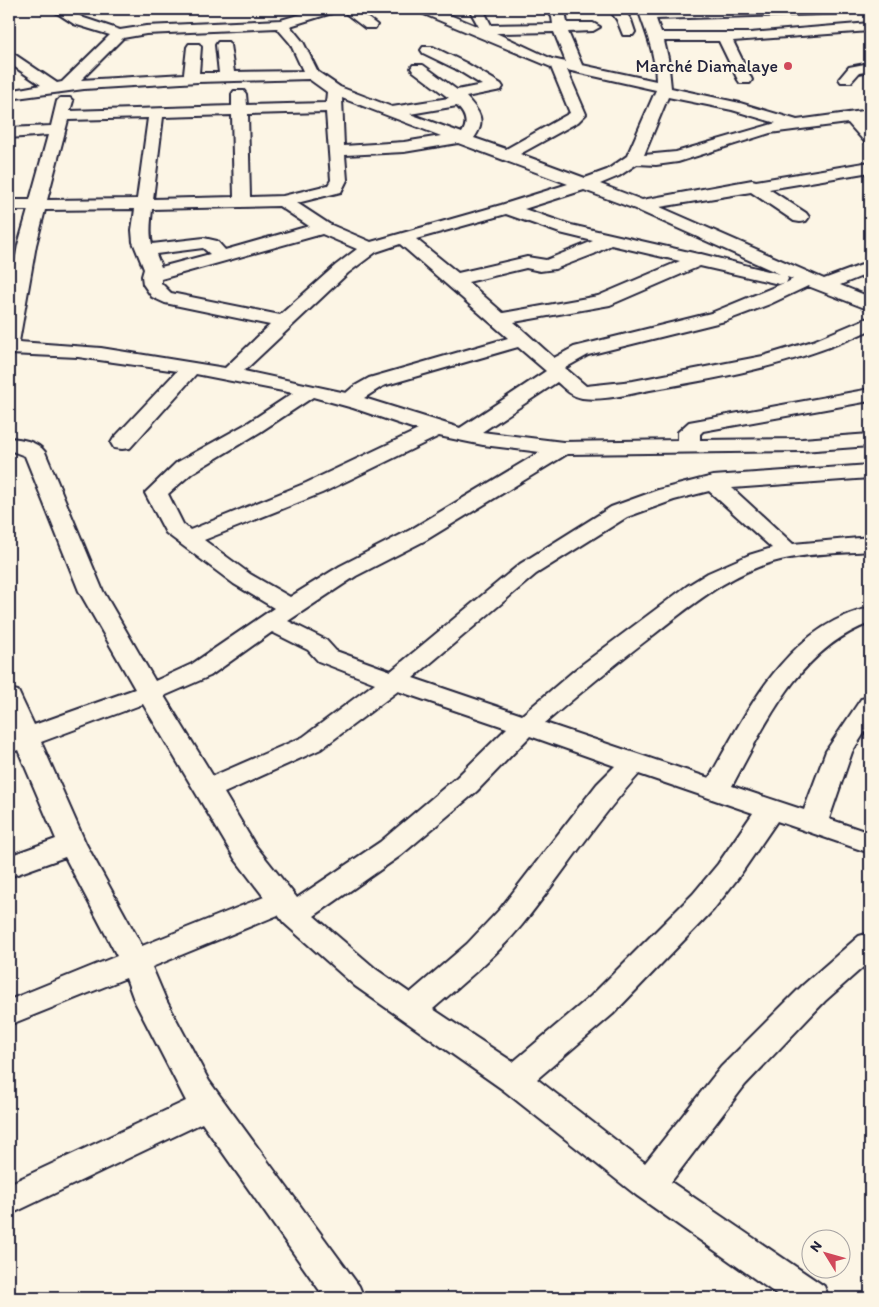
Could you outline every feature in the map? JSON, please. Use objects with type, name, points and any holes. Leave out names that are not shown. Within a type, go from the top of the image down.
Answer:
[{"type":"street","points":[[58,9],[79,21],[119,34],[164,29],[280,24],[299,20],[330,9]]},
{"type":"street","points":[[347,9],[370,25]]},
{"type":"street","points":[[424,9],[489,33],[529,55],[557,65],[735,106],[795,124]]},
{"type":"street","points":[[476,9],[489,33]]},
{"type":"street","points":[[553,9],[560,19],[562,37],[578,69]]},
{"type":"street","points":[[616,9],[624,20],[628,32]]},
{"type":"street","points":[[229,374],[342,269],[370,248],[403,236],[507,209],[614,173],[634,159],[663,89],[662,64],[647,12],[854,9]]},
{"type":"street","points":[[280,24],[296,42],[312,75],[335,90],[505,156],[641,205],[809,283],[870,304]]},
{"type":"street","points":[[489,33],[593,27]]},
{"type":"street","points":[[655,37],[778,35],[869,28]]},
{"type":"street","points":[[835,45],[860,36],[869,28]]},
{"type":"street","points":[[119,34],[60,86],[60,123],[27,245],[9,346],[99,353],[229,374],[351,400],[436,429],[464,435],[563,448],[802,445],[870,440]]},
{"type":"street","points":[[778,35],[789,46]]},
{"type":"street","points":[[724,37],[745,80]]},
{"type":"street","points":[[223,45],[233,76],[239,110],[242,201]]},
{"type":"street","points":[[191,79],[194,47]]},
{"type":"street","points":[[389,112],[457,98],[496,87],[462,66],[428,50]]},
{"type":"street","points":[[9,57],[60,86]]},
{"type":"street","points":[[136,82],[138,62]]},
{"type":"street","points":[[505,156],[573,119],[578,114],[557,65]]},
{"type":"street","points":[[846,79],[854,70],[870,67]]},
{"type":"street","points":[[338,151],[411,146],[460,139],[472,131],[473,118],[469,109],[418,68]]},
{"type":"street","points":[[9,95],[60,86],[233,76],[312,75]]},
{"type":"street","points":[[9,205],[283,200],[309,196],[335,188],[339,180],[333,107],[335,90]]},
{"type":"street","points":[[9,133],[60,123],[156,114],[333,107]]},
{"type":"street","points":[[156,114],[142,230],[142,242],[153,269],[150,276],[155,289],[166,297],[284,322]]},
{"type":"street","points":[[634,159],[656,160],[678,157],[750,133],[795,124],[870,115]]},
{"type":"street","points":[[851,117],[870,138]]},
{"type":"street","points":[[641,205],[870,167]]},
{"type":"street","points":[[752,186],[800,217]]},
{"type":"street","points":[[283,200],[323,228],[352,242],[370,248]]},
{"type":"street","points":[[507,209],[566,229],[809,283]]},
{"type":"street","points":[[150,276],[323,228]]},
{"type":"street","points":[[403,236],[456,279],[520,340],[580,391],[584,392],[748,366],[794,355],[832,341],[870,323]]},
{"type":"street","points":[[456,279],[527,262],[540,266],[549,265],[588,250],[609,239]]},
{"type":"street","points":[[145,250],[204,243],[211,246],[222,257]]},
{"type":"street","points":[[9,246],[27,245]]},
{"type":"street","points":[[500,319],[603,301],[701,260]]},
{"type":"street","points":[[464,435],[581,351],[718,317],[809,283],[870,267]]},
{"type":"street","points":[[351,400],[360,391],[376,382],[520,340]]},
{"type":"street","points":[[122,443],[191,368]]},
{"type":"street","points":[[310,390],[253,428],[209,452],[156,493],[174,528],[186,539],[242,579],[304,637],[335,660],[870,843]]},
{"type":"street","points":[[690,446],[689,432],[696,426],[870,395]]},
{"type":"street","points":[[186,539],[314,488],[436,429]]},
{"type":"street","points":[[841,442],[864,471]]},
{"type":"street","points":[[9,444],[22,446],[34,452],[53,495],[90,591],[245,852],[288,908],[366,978],[514,1080],[648,1185],[811,1298]]},
{"type":"street","points":[[18,741],[150,693],[200,670],[279,614],[348,571],[418,535],[563,448]]},
{"type":"street","points":[[207,790],[312,744],[394,681],[510,583],[587,531],[619,512],[642,503],[713,483],[864,471]]},
{"type":"street","points":[[713,483],[788,551]]},
{"type":"street","points":[[9,1013],[135,962],[288,908],[390,849],[474,777],[526,725],[585,675],[716,578],[757,560],[788,551],[870,544]]},
{"type":"street","points":[[716,790],[766,703],[791,669],[814,645],[832,632],[850,621],[870,615]]},
{"type":"street","points":[[9,697],[18,741],[135,962],[150,1000],[197,1090],[346,1298]]},
{"type":"street","points":[[813,823],[839,751],[870,705]]},
{"type":"street","points":[[411,1010],[478,952],[511,917],[607,791],[634,762]]},
{"type":"street","points":[[514,1080],[602,1005],[703,902],[728,871],[771,809]]},
{"type":"street","points":[[9,867],[72,844]]},
{"type":"street","points":[[648,1185],[732,1076],[814,993],[870,944]]},
{"type":"street","points":[[9,1200],[207,1106]]},
{"type":"place","name":"Marché Diamalaye","points":[[788,66]]}]
